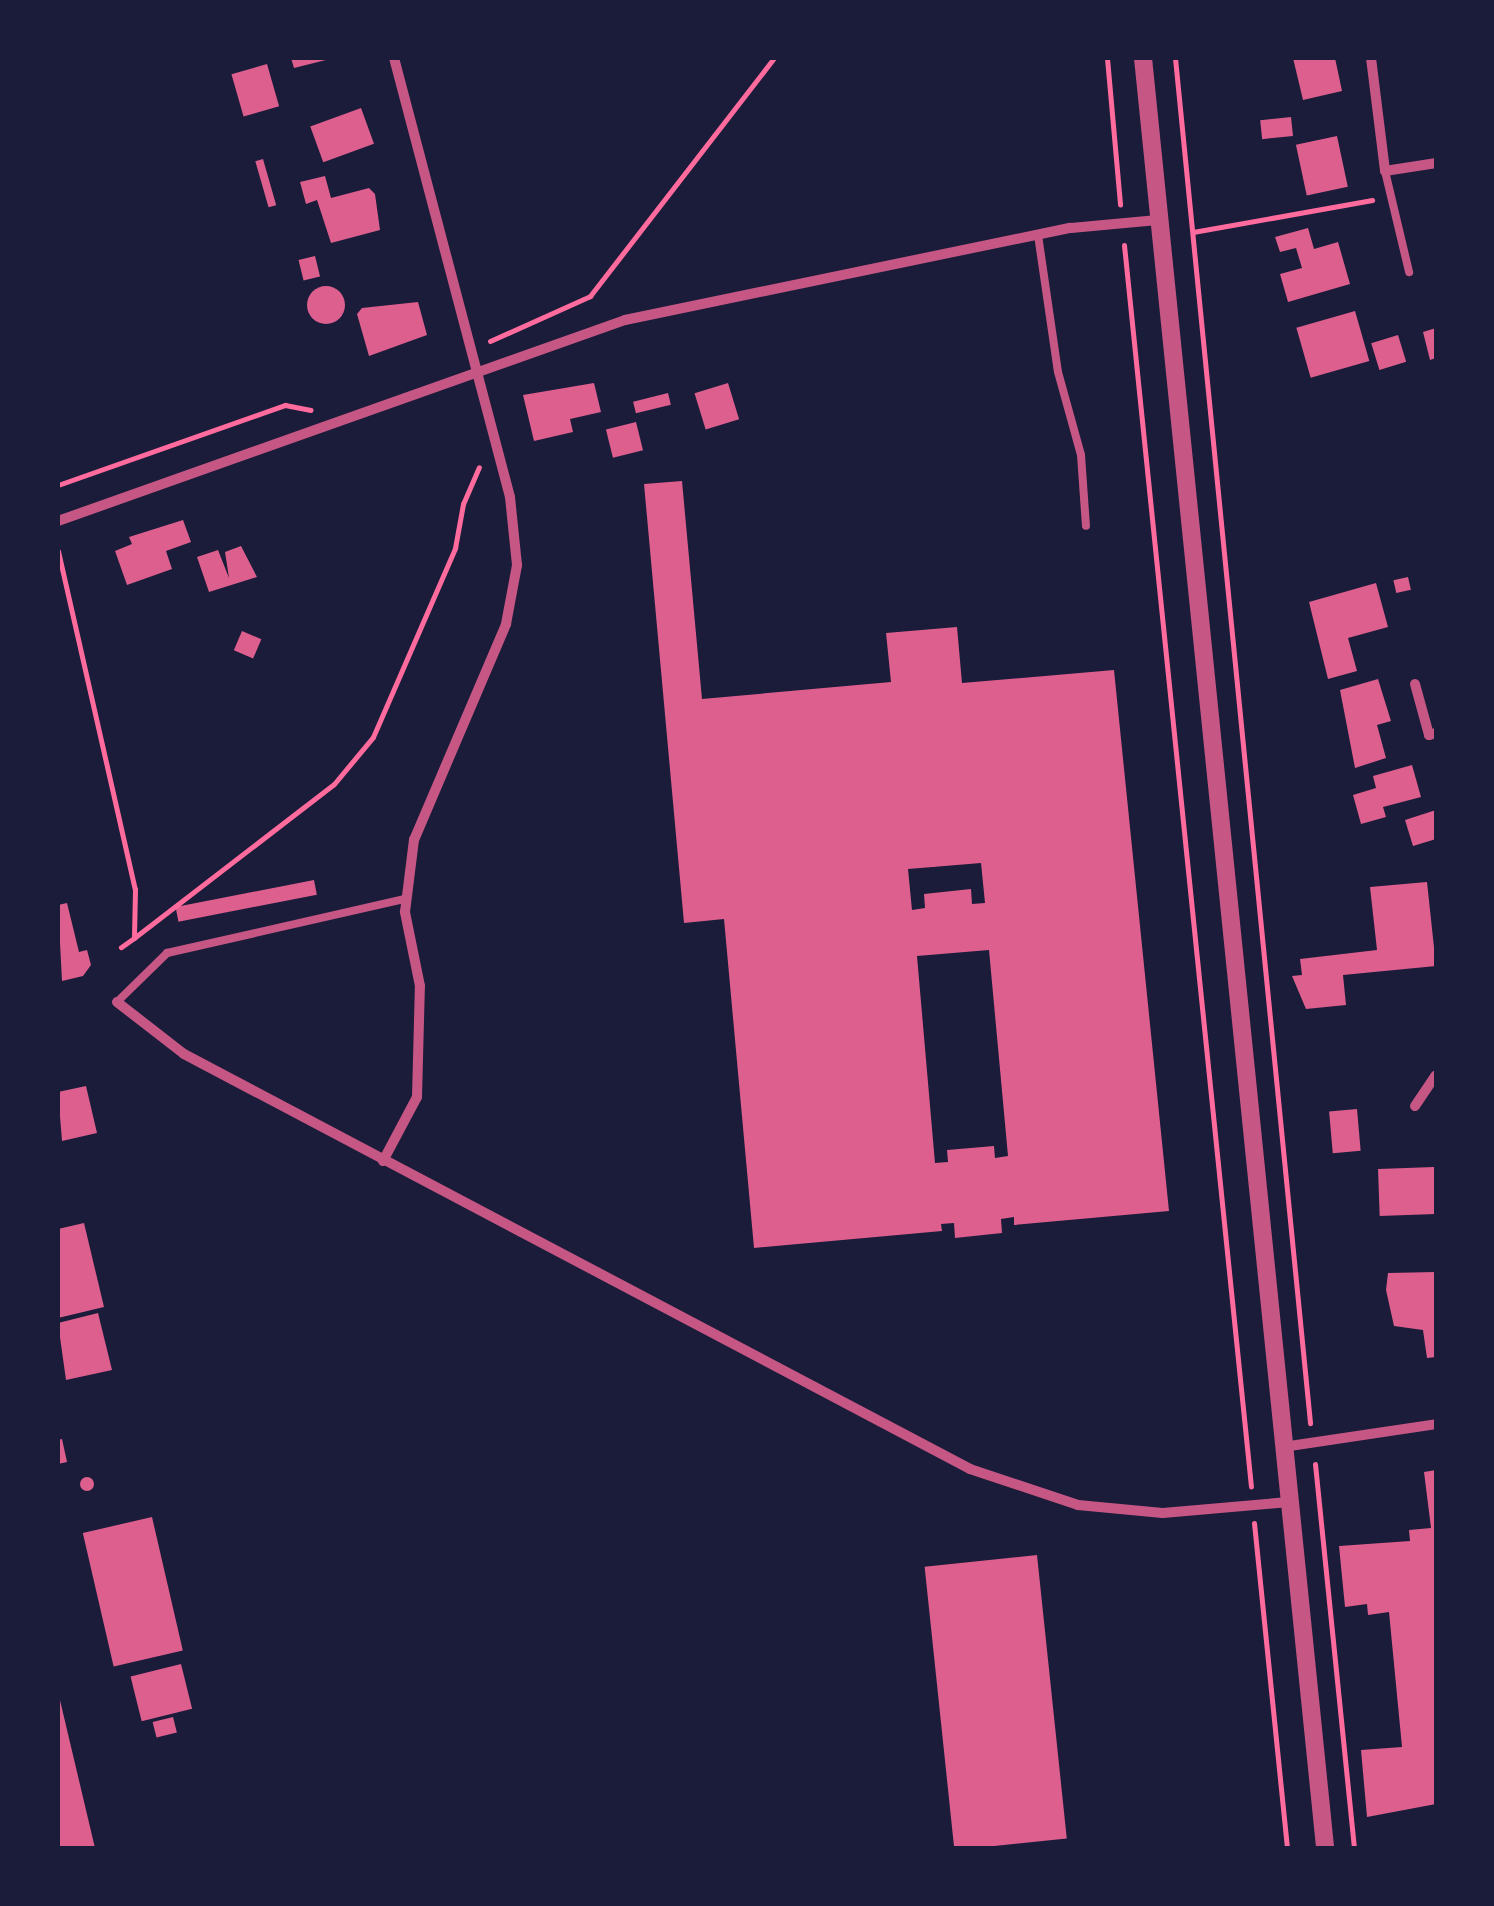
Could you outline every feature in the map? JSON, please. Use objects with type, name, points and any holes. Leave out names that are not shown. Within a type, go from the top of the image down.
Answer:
[{"type":"street","points":[[383,1161],[417,1097],[420,986],[405,899],[414,840],[506,624],[517,566],[510,497],[475,377],[394,58]]},
{"type":"street","points":[[1143,58],[1325,1848]]},
{"type":"street","points":[[1371,58],[1384,171],[1436,163]]},
{"type":"street","points":[[58,522],[475,377],[625,320],[1038,235],[1158,220]]},
{"type":"street","points":[[1416,684],[1429,735],[1436,733]]},
{"type":"street","points":[[116,1002],[184,1054],[970,1469],[1078,1505],[1163,1513],[1289,1502]]},
{"type":"street","points":[[1414,1106],[1436,1075]]},
{"type":"street","points":[[1284,1447],[1436,1424]]},
{"type":"lane","points":[[1384,171],[1409,272]]},
{"type":"lane","points":[[1038,235],[1058,372],[1081,456],[1086,526]]},
{"type":"lane","points":[[116,1002],[167,953],[405,899]]},
{"type":"path","points":[[468,350],[590,296],[774,58]]},
{"type":"path","points":[[1107,58],[1248,1452]]},
{"type":"path","points":[[1175,58],[1354,1848]]},
{"type":"path","points":[[1193,232],[1389,196]]},
{"type":"path","points":[[58,484],[286,405],[311,410],[324,429]]},
{"type":"path","points":[[120,947],[334,784],[373,737],[454,548],[462,504],[493,437]]},
{"type":"path","points":[[58,552],[135,889],[134,938]]},
{"type":"path","points":[[1256,1546],[1287,1848]]},
{"type":"building","points":[[291,58],[330,58],[330,59],[294,68]]},
{"type":"building","points":[[1293,58],[1335,58],[1342,91],[1303,100]]},
{"type":"building","points":[[267,64],[279,106],[244,116],[231,74]]},
{"type":"building","points":[[361,108],[374,144],[323,162],[310,126]]},
{"type":"building","points":[[1291,117],[1293,136],[1262,139],[1260,120]]},
{"type":"building","points":[[1337,136],[1348,187],[1307,196],[1296,145]]},
{"type":"building","points":[[263,159],[276,205],[269,207],[255,161]]},
{"type":"building","points":[[325,176],[331,198],[369,188],[375,194],[380,230],[331,243],[317,200],[306,204],[300,182]]},
{"type":"building","points":[[1308,228],[1314,249],[1338,242],[1350,284],[1288,302],[1280,274],[1302,268],[1296,248],[1280,252],[1275,237]]},
{"type":"building","points":[[315,256],[320,276],[304,280],[299,260]]},
{"type":"building","points":[[326,286],[339,292],[345,305],[339,318],[326,324],[313,318],[307,305],[313,292]]},
{"type":"building","points":[[418,302],[427,335],[369,356],[357,314],[362,308]]},
{"type":"building","points":[[1355,311],[1369,361],[1311,378],[1296,328]]},
{"type":"building","points":[[1436,328],[1436,358],[1430,360],[1423,332]]},
{"type":"building","points":[[1398,335],[1406,362],[1379,370],[1371,343]]},
{"type":"building","points":[[594,383],[601,412],[570,419],[573,432],[534,441],[523,395]]},
{"type":"building","points":[[728,383],[739,419],[706,430],[695,393]]},
{"type":"building","points":[[668,393],[671,405],[636,413],[633,402]]},
{"type":"building","points":[[636,422],[643,450],[613,458],[606,429]]},
{"type":"building","points":[[682,481],[702,699],[891,682],[886,633],[957,627],[962,683],[1114,670],[1169,1211],[1014,1225],[1014,1217],[1001,1219],[1002,1233],[955,1238],[954,1223],[941,1224],[942,1231],[754,1248],[724,919],[684,923],[644,484]],"holes":[[[981,863],[985,903],[972,904],[971,889],[924,894],[925,908],[912,910],[908,869]],[[989,950],[1008,1156],[995,1158],[994,1146],[947,1150],[948,1162],[935,1163],[917,956]]]},
{"type":"building","points":[[183,520],[191,542],[166,551],[172,569],[127,585],[115,551],[132,544],[129,537]]},
{"type":"building","points":[[241,546],[257,577],[209,592],[197,557],[218,550],[229,578],[225,552]]},
{"type":"building","points":[[1408,577],[1411,590],[1396,593],[1393,580]]},
{"type":"building","points":[[1376,583],[1388,627],[1348,638],[1357,671],[1328,679],[1309,602]]},
{"type":"building","points":[[242,631],[261,639],[253,659],[234,650]]},
{"type":"building","points":[[1378,679],[1391,721],[1377,725],[1386,758],[1355,768],[1340,690]]},
{"type":"building","points":[[1412,765],[1421,797],[1383,807],[1386,817],[1361,824],[1353,795],[1376,788],[1373,776]]},
{"type":"building","points":[[1436,810],[1436,839],[1413,846],[1405,820]]},
{"type":"building","points":[[314,880],[317,895],[178,922],[176,907]]},
{"type":"building","points":[[1427,882],[1436,966],[1343,975],[1346,1005],[1306,1009],[1292,976],[1302,975],[1300,959],[1377,950],[1370,887]]},
{"type":"building","points":[[67,903],[79,952],[87,950],[91,965],[83,976],[62,981],[58,905]]},
{"type":"building","points":[[86,1086],[97,1133],[62,1141],[58,1092]]},
{"type":"building","points":[[1357,1109],[1361,1151],[1333,1153],[1329,1111]]},
{"type":"building","points":[[1434,1167],[1436,1214],[1380,1216],[1378,1169]]},
{"type":"building","points":[[84,1223],[104,1307],[58,1318],[58,1229]]},
{"type":"building","points":[[1436,1272],[1436,1357],[1427,1358],[1423,1330],[1394,1326],[1386,1290],[1388,1273]]},
{"type":"building","points":[[98,1313],[112,1370],[66,1380],[58,1323]]},
{"type":"building","points":[[62,1439],[67,1462],[58,1464],[58,1440]]},
{"type":"building","points":[[1436,1470],[1436,1804],[1367,1817],[1361,1750],[1402,1747],[1389,1612],[1368,1615],[1367,1604],[1345,1607],[1339,1546],[1410,1541],[1409,1530],[1431,1528],[1424,1472]]},
{"type":"building","points":[[87,1477],[94,1484],[87,1491],[80,1484]]},
{"type":"building","points":[[152,1517],[183,1650],[114,1666],[83,1533]]},
{"type":"building","points":[[1037,1555],[1067,1838],[954,1848],[925,1567]]},
{"type":"building","points":[[181,1664],[192,1709],[142,1721],[131,1677]]},
{"type":"building","points":[[59,1696],[95,1848],[58,1848]]},
{"type":"building","points":[[173,1717],[177,1733],[156,1738],[153,1722]]}]
